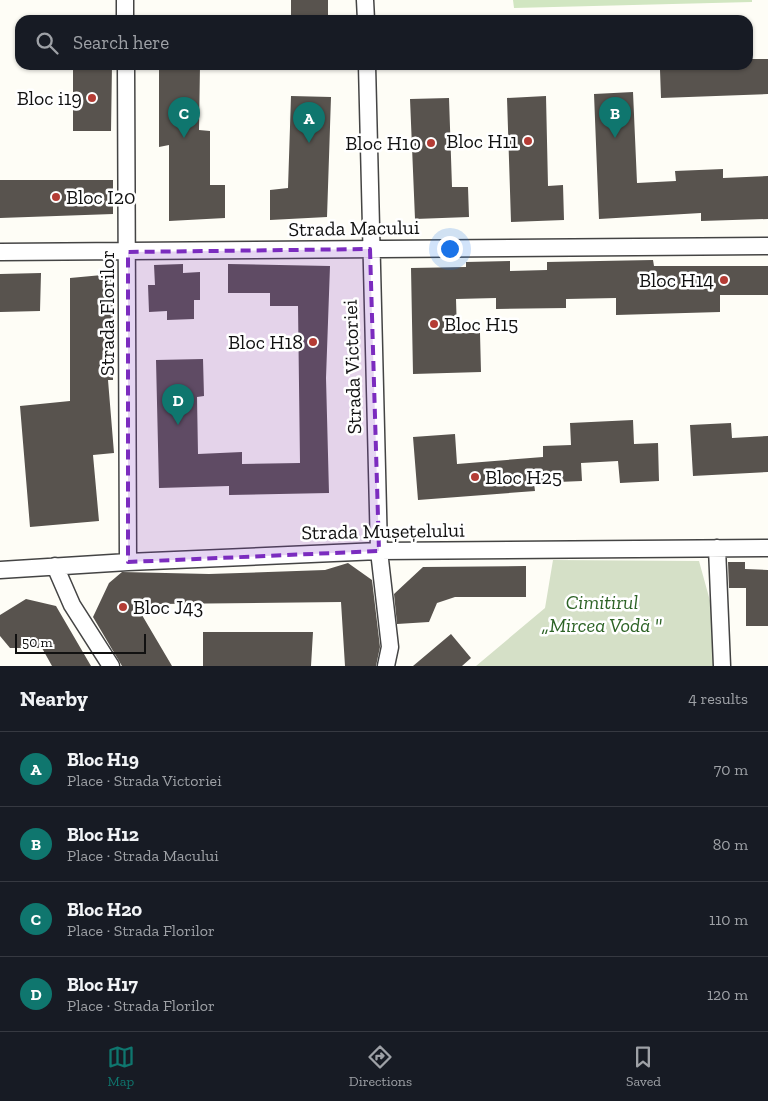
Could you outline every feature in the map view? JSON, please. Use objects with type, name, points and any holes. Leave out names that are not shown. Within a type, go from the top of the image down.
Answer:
[{"type":"street","points":[[125,0],[125,15]]},
{"type":"street","points":[[365,0],[366,15]]},
{"type":"street","name":"Strada Florilor","points":[[126,70],[128,562]]},
{"type":"street","name":"Strada Victoriei","points":[[367,70],[378,551],[390,647],[386,666]]},
{"type":"street","name":"Strada Macului","points":[[0,252],[768,246]]},
{"type":"street","points":[[718,548],[722,666]]},
{"type":"street","name":"Strada Mușețelului","points":[[0,570],[128,562],[378,551],[768,548]]},
{"type":"street","points":[[54,566],[72,605],[111,666]]},
{"type":"highlighted area","points":[[370,249],[379,551],[128,562],[128,252]]},
{"type":"green space","points":[[513,0],[752,0],[752,2],[514,8]]},
{"type":"green space","name":"Cimitirul „Mircea Vodă \"","points":[[553,560],[699,561],[728,666],[476,666],[545,608]]},
{"type":"building","points":[[291,0],[328,0],[328,15],[291,15]]},
{"type":"building","points":[[753,59],[768,59],[768,94],[661,98],[660,70],[753,70]]},
{"type":"building","name":"Bloc i19","points":[[73,70],[112,70],[111,131],[73,131]]},
{"type":"building","points":[[159,70],[200,70],[199,130],[210,131],[210,185],[225,185],[225,218],[169,221],[169,145],[159,147]]},
{"type":"building","points":[[633,92],[637,183],[676,181],[675,171],[723,169],[723,178],[768,176],[768,219],[701,221],[701,213],[599,219],[594,94]]},
{"type":"building","points":[[291,96],[331,97],[327,217],[270,220],[270,190],[288,188]]},
{"type":"building","name":"Bloc H11","points":[[546,96],[548,186],[563,185],[564,220],[511,222],[507,98]]},
{"type":"building","name":"Bloc H10","points":[[449,98],[452,187],[468,187],[469,217],[415,219],[410,99]]},
{"type":"building","name":"Bloc I20","points":[[0,180],[113,180],[113,214],[0,218]]},
{"type":"building","name":"Bloc H15","points":[[653,260],[654,266],[768,266],[768,295],[720,295],[720,312],[616,315],[616,298],[566,299],[566,308],[496,309],[496,298],[456,299],[457,333],[480,333],[481,372],[413,374],[411,268],[466,267],[466,262],[510,261],[510,271],[547,270],[547,262]]},
{"type":"building","points":[[183,264],[183,273],[200,272],[200,300],[194,300],[194,319],[167,320],[167,311],[149,312],[148,285],[155,285],[154,265]]},
{"type":"building","points":[[228,264],[330,266],[326,378],[329,493],[229,495],[229,486],[159,488],[156,360],[203,359],[204,396],[197,397],[198,454],[242,452],[242,464],[300,463],[298,306],[270,306],[270,293],[228,293]]},
{"type":"building","points":[[41,273],[40,311],[0,312],[0,274]]},
{"type":"building","points":[[113,274],[113,380],[108,380],[114,453],[93,455],[99,521],[30,527],[20,406],[70,401],[70,278]]},
{"type":"building","points":[[633,420],[634,444],[658,443],[659,481],[620,483],[618,461],[581,463],[582,481],[534,483],[535,491],[418,500],[413,437],[455,434],[457,464],[543,457],[543,446],[571,445],[570,423]]},
{"type":"building","points":[[731,423],[732,438],[768,436],[768,472],[693,476],[690,425]]},
{"type":"building","points":[[728,562],[745,562],[745,569],[768,570],[768,626],[746,626],[746,588],[729,588]]},
{"type":"building","points":[[348,563],[372,580],[380,647],[376,666],[345,666],[341,602],[157,604],[139,610],[172,666],[122,666],[93,617],[109,583],[122,572],[209,574],[325,570]]},
{"type":"building","points":[[526,566],[526,597],[455,597],[437,603],[429,622],[397,624],[394,594],[423,567]]},
{"type":"building","points":[[26,599],[56,606],[91,666],[52,666],[42,648],[10,648],[0,636],[0,615]]},
{"type":"building","points":[[203,632],[313,632],[311,666],[203,666]]},
{"type":"building","points":[[451,634],[471,658],[462,666],[413,666]]},
{"type":"place","name":"Bloc i19","points":[[92,98]]},
{"type":"place","name":"Bloc H20","points":[[184,138]]},
{"type":"place","name":"Bloc H12","points":[[615,138]]},
{"type":"place","name":"Bloc H11","points":[[528,141]]},
{"type":"place","name":"Bloc H19","points":[[309,143]]},
{"type":"place","name":"Bloc H10","points":[[431,143]]},
{"type":"place","name":"Bloc I20","points":[[56,197]]},
{"type":"place","name":"Bloc H14","points":[[724,280]]},
{"type":"place","name":"Bloc H15","points":[[434,324]]},
{"type":"place","name":"Bloc H18","points":[[313,342]]},
{"type":"place","name":"Bloc H17","points":[[178,425]]},
{"type":"place","name":"Bloc H25","points":[[475,477]]},
{"type":"place","name":"Bloc J43","points":[[123,607]]}]
